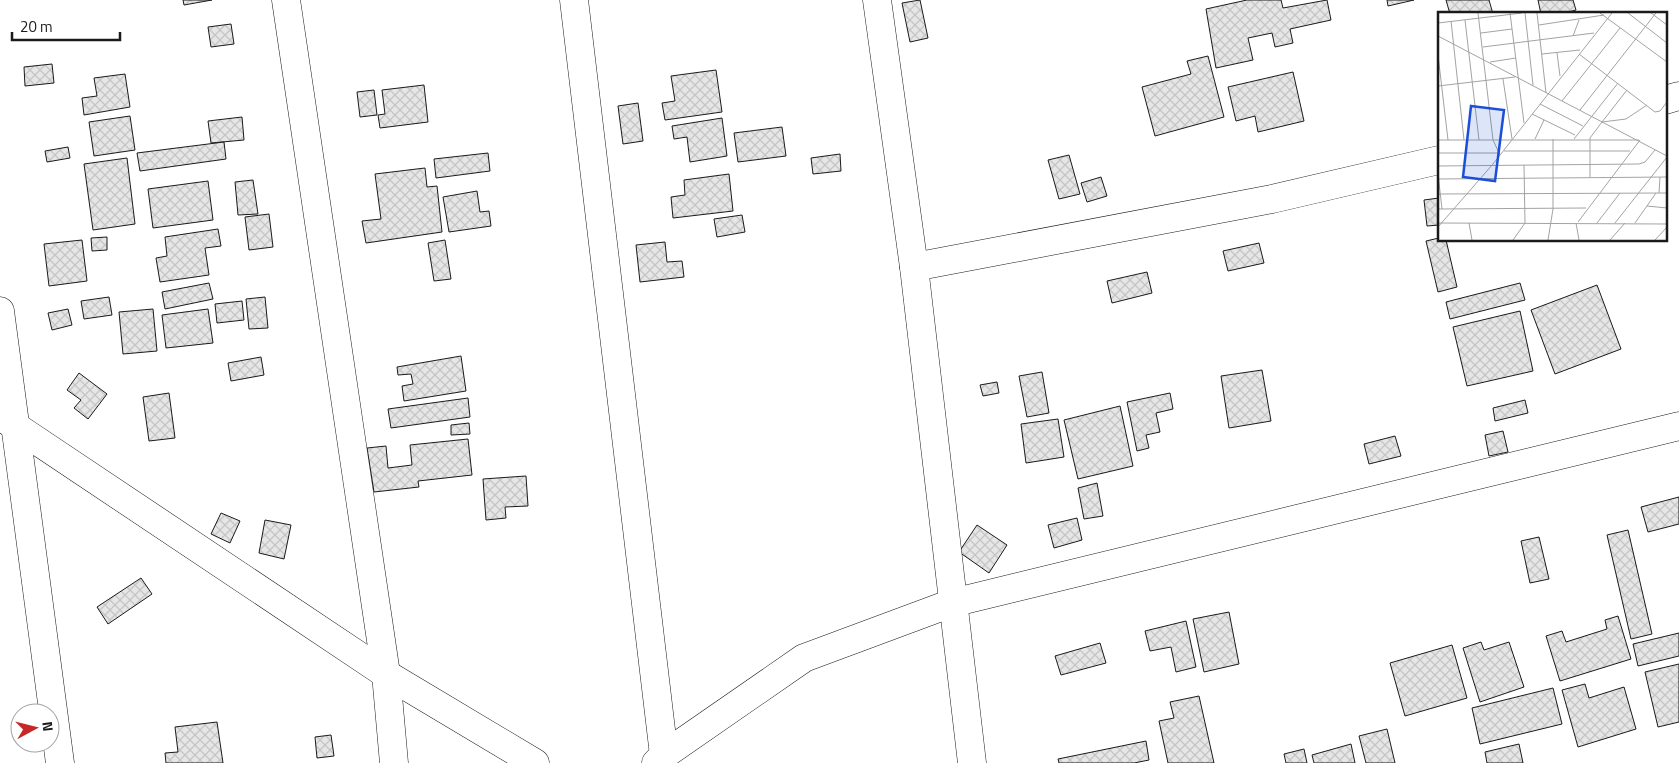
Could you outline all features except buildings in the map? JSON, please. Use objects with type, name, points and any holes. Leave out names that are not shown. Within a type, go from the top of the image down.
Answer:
[{"type":"street","points":[[286,0],[386,674],[394,763]]},
{"type":"street","points":[[574,0],[660,759],[804,658],[952,603],[1679,426]]},
{"type":"street","points":[[877,0],[914,267],[972,763]]},
{"type":"street","points":[[1666,100],[1679,96]]},
{"type":"street","points":[[914,267],[1272,199],[1438,160]]},
{"type":"street","points":[[0,311],[7,420],[60,763]]},
{"type":"street","points":[[7,420],[386,674],[535,763]]}]
